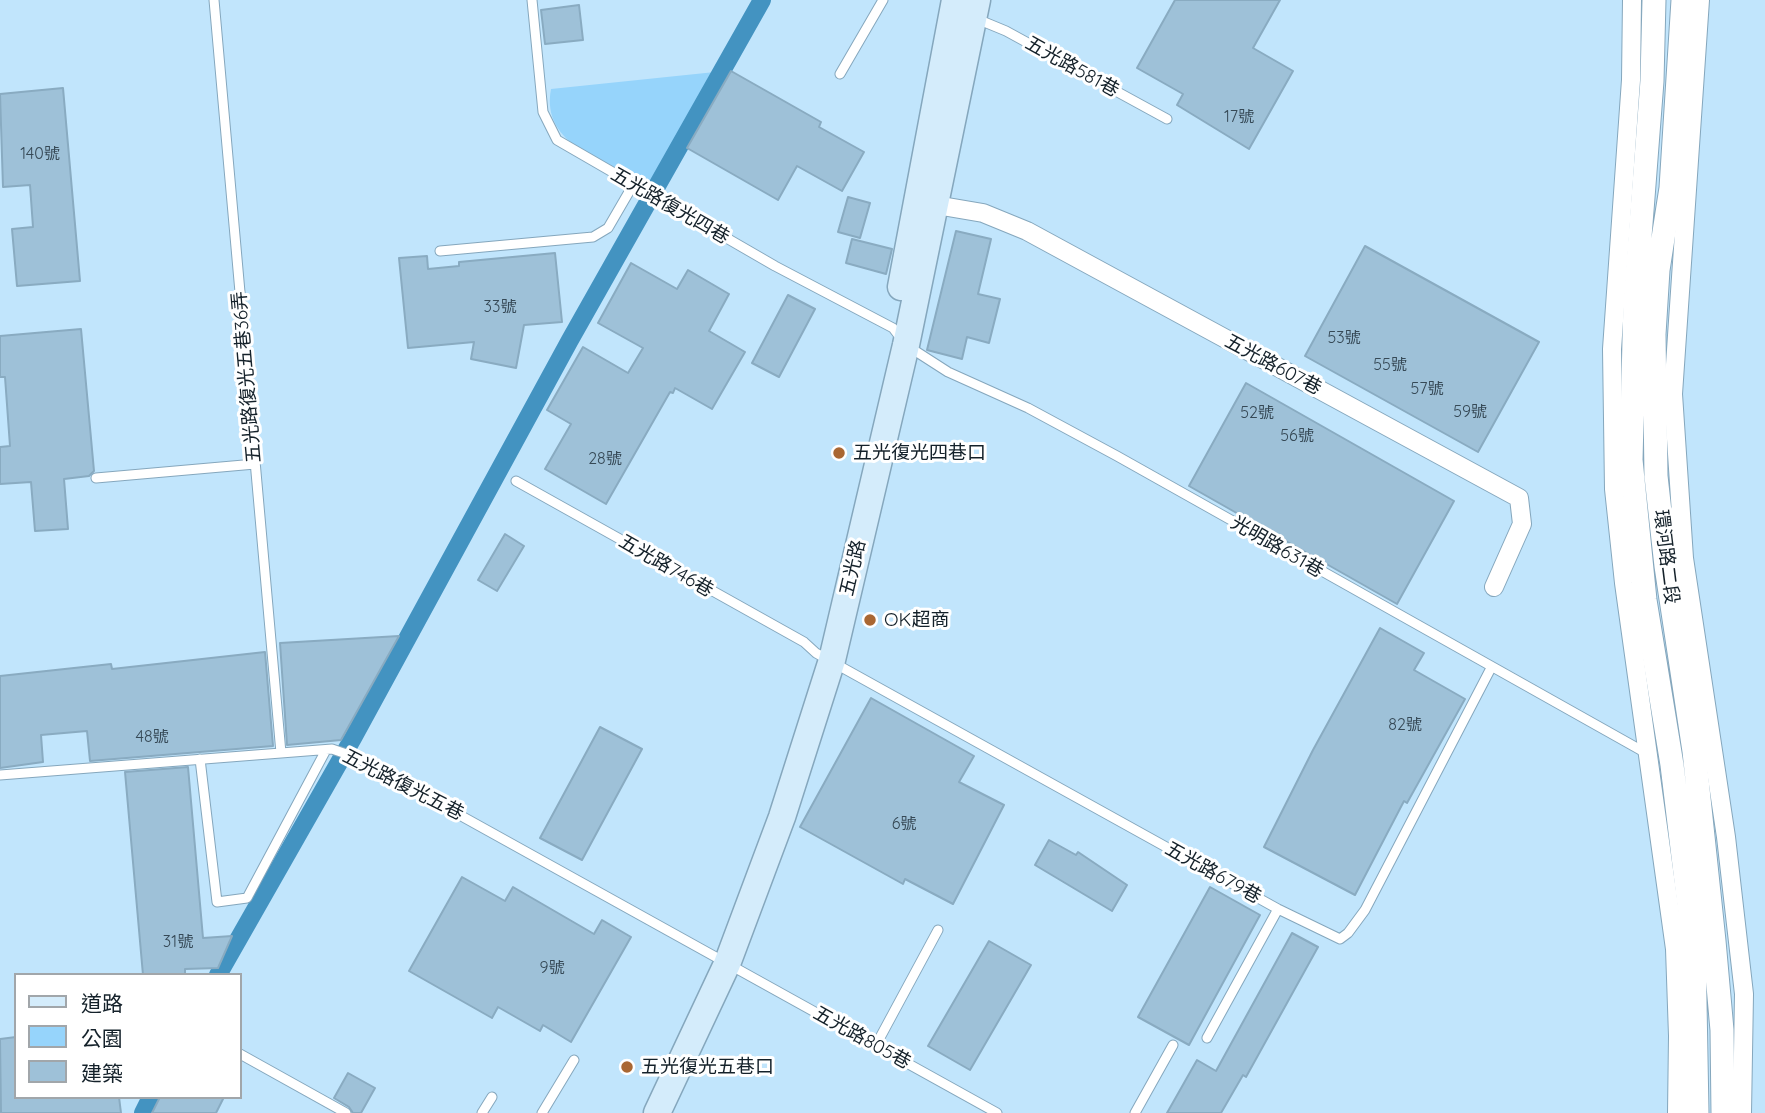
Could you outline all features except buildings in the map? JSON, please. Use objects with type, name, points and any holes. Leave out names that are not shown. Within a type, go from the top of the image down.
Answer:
[{"type":"main road","name":"五光路","points":[[899,336],[936,205],[962,4]]},
{"type":"main road","name":"五光路","points":[[657,1113],[719,959],[782,817],[824,656],[899,336],[962,4]]},
{"type":"main road","name":"五光路","points":[[638,1113],[719,959]]},
{"type":"street","name":"環河路二段","points":[[1683,0],[1687,82]]},
{"type":"street","name":"環河路二段","points":[[1700,0],[1687,82],[1679,189],[1673,394],[1684,558],[1726,837],[1744,994],[1742,1113]]},
{"type":"street","name":"環河路二段","points":[[1634,1],[1642,81],[1634,185],[1612,349],[1614,489],[1646,753],[1675,949],[1677,1113]]},
{"type":"street","points":[[1642,81],[1687,82]]},
{"type":"street","name":"環河路二段","points":[[1634,185],[1635,301],[1630,460],[1645,600],[1672,765],[1694,947],[1697,1113]]},
{"type":"street","points":[[1634,185],[1679,189]]},
{"type":"street","name":"環河路二段","points":[[1679,189],[1657,283],[1656,476],[1666,566],[1694,751],[1714,941],[1722,1031],[1723,1113]]},
{"type":"street","name":"五光路607巷","points":[[936,205],[983,213],[1027,231],[1519,498],[1522,524],[1494,587]]},
{"type":"lane","name":"五光路復光五巷36弄","points":[[214,0],[281,753]]},
{"type":"lane","name":"五光路復光四巷","points":[[532,0],[543,112],[550,131],[557,140],[899,336]]},
{"type":"lane","points":[[839,75],[883,0]]},
{"type":"lane","name":"五光路581巷","points":[[962,4],[1167,119]]},
{"type":"lane","points":[[440,251],[593,237],[608,228],[633,185]]},
{"type":"lane","name":"光明路631巷","points":[[899,336],[948,372],[1028,408],[1117,456],[1646,753]]},
{"type":"lane","points":[[96,478],[255,464]]},
{"type":"lane","name":"五光路746巷","points":[[516,481],[804,642],[824,656]]},
{"type":"lane","name":"五光路679巷","points":[[824,656],[1278,909],[1340,939],[1348,933],[1365,910],[1491,668]]},
{"type":"lane","points":[[200,759],[217,902],[247,898],[329,749]]},
{"type":"lane","name":"五光路復光五巷","points":[[0,775],[329,749],[355,757],[719,959]]},
{"type":"lane","points":[[1207,1038],[1278,909]]},
{"type":"lane","points":[[876,1045],[938,930]]},
{"type":"lane","name":"五光路805巷","points":[[719,959],[996,1113]]},
{"type":"lane","points":[[1135,1113],[1173,1045]]},
{"type":"lane","points":[[242,1055],[346,1113]]},
{"type":"lane","points":[[542,1113],[574,1060]]},
{"type":"lane","points":[[482,1113],[492,1097]]},
{"type":"green space","points":[[715,72],[649,183],[580,150],[566,139],[556,125],[550,109],[551,89]]},
{"type":"waterway","points":[[219,973],[353,738],[570,340],[762,0]]},
{"type":"waterway","points":[[143,1113],[150,1099]]},
{"type":"place","name":"五光復光四巷口","points":[[839,453]]},
{"type":"place","name":"OK超商","points":[[870,620]]},
{"type":"place","name":"五光復光五巷口","points":[[627,1067]]}]
